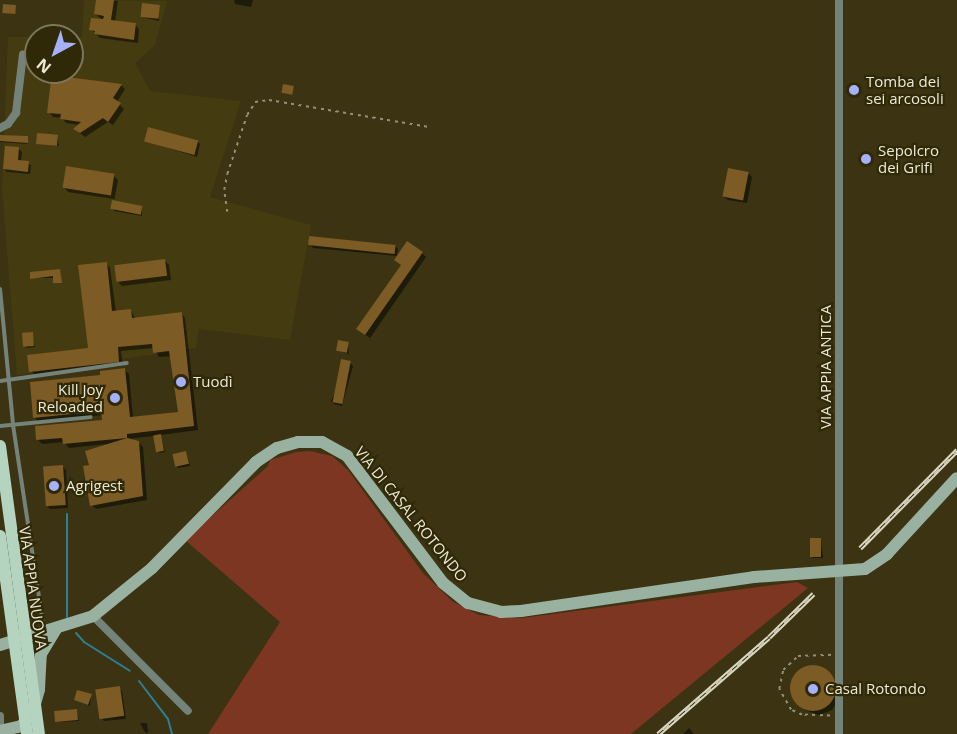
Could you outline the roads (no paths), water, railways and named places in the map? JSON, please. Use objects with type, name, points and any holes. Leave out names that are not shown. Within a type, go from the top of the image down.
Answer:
[{"type":"main road","name":"VIA APPIA NUOVA","points":[[0,446],[12,641],[36,707],[39,734]]},
{"type":"main road","name":"VIA APPIA NUOVA","points":[[0,536],[12,641],[26,728]]},
{"type":"street","name":"VIA APPIA ANTICA","points":[[839,0],[839,734]]},
{"type":"street","points":[[0,128],[8,124],[17,110],[23,54]]},
{"type":"street","name":"VIA DI CASAL ROTONDO","points":[[12,641],[93,616],[152,568],[256,462],[281,446],[307,441],[334,447],[351,460],[440,579],[462,600],[482,609],[521,611],[754,577],[865,569],[879,561],[957,478]]},
{"type":"street","points":[[93,616],[188,711]]},
{"type":"street","points":[[0,731],[26,728],[36,707],[41,654],[50,631]]},
{"type":"street","points":[[0,716],[0,731]]},
{"type":"street","points":[[0,731],[10,734]]},
{"type":"lane","points":[[0,289],[13,425],[50,631]]},
{"type":"lane","points":[[0,381],[127,363]]},
{"type":"lane","points":[[0,426],[91,417]]},
{"type":"waterway","points":[[67,514],[67,617]]},
{"type":"waterway","points":[[76,633],[84,642],[130,671]]},
{"type":"waterway","points":[[139,681],[168,719],[172,734]]},
{"type":"railway","points":[[860,548],[957,450]]},
{"type":"railway","points":[[658,734],[769,637],[813,594]]},
{"type":"place","name":"Tomba dei sei arcosoli","points":[[854,90]]},
{"type":"place","name":"Sepolcro dei Grifi","points":[[866,159]]},
{"type":"place","name":"Tuodì","points":[[181,382]]},
{"type":"place","name":"Kill Joy Reloaded","points":[[115,398]]},
{"type":"place","name":"Agrigest","points":[[54,486]]},
{"type":"place","name":"Casal Rotondo","points":[[813,689]]}]
